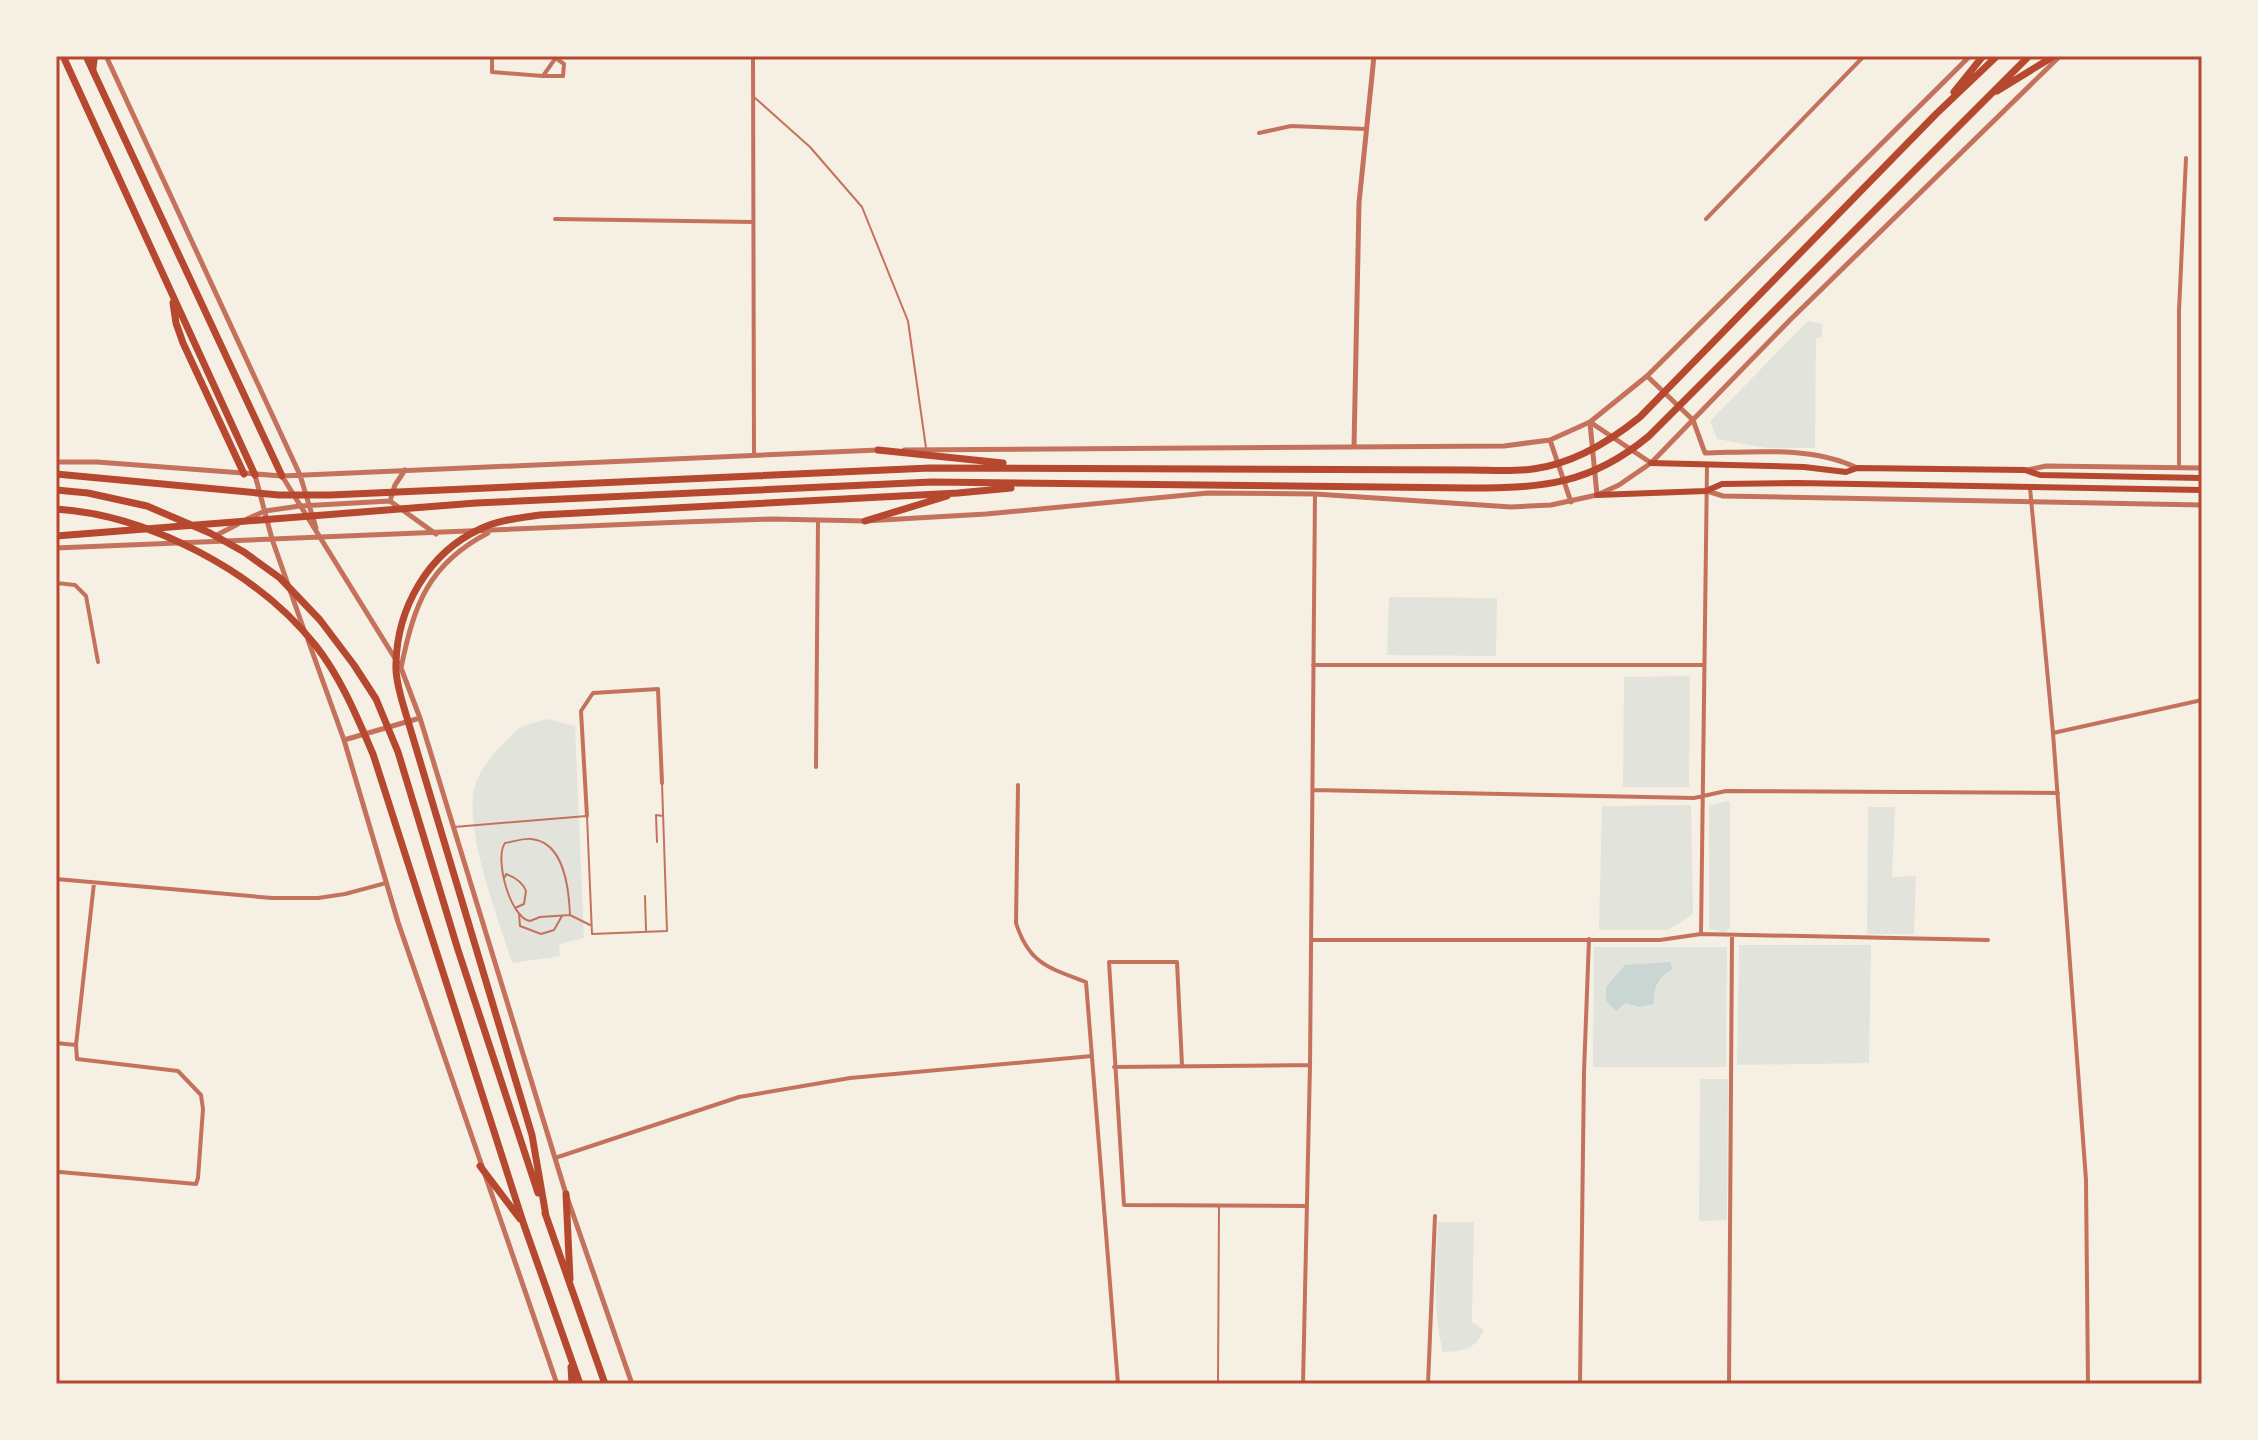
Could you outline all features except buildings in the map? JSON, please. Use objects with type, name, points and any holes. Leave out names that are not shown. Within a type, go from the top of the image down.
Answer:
[{"type":"main road","points":[[63,56],[255,475]]},
{"type":"main road","points":[[86,56],[282,476]]},
{"type":"main road","points":[[93,72],[95,56]]},
{"type":"main road","points":[[1936,114],[1983,56]]},
{"type":"main road","points":[[56,474],[279,495],[330,495],[475,486],[930,468],[1529,470],[1565,461],[1617,435],[1680,378],[1936,114],[1997,56]]},
{"type":"main road","points":[[56,536],[476,503],[932,482],[1469,488],[1548,485],[1591,472],[1635,447],[2029,56]]},
{"type":"main road","points":[[1982,100],[2054,56]]},
{"type":"main road","points":[[172,293],[176,323],[183,343],[244,474]]},
{"type":"main road","points":[[878,450],[1037,467]]},
{"type":"main road","points":[[1651,463],[1804,467],[1846,472],[1857,468],[2025,470],[2040,475],[2202,478]]},
{"type":"main road","points":[[546,1216],[532,1135],[402,701],[396,667],[399,638],[407,608],[421,580],[438,558],[481,528],[540,515],[958,493],[1045,484]]},
{"type":"main road","points":[[1597,495],[1706,491],[1722,484],[2202,490]]},
{"type":"main road","points":[[56,490],[88,493],[147,506],[210,533],[244,552],[280,578],[320,620],[376,699],[398,752],[458,950],[605,1384]]},
{"type":"main road","points":[[865,521],[958,493]]},
{"type":"main road","points":[[56,509],[82,511],[143,526],[213,559],[267,597],[315,645],[350,699],[373,754],[524,1225],[580,1384]]},
{"type":"main road","points":[[480,1166],[524,1225]]},
{"type":"main road","points":[[566,1194],[571,1289]]},
{"type":"main road","points":[[571,1357],[572,1384]]},
{"type":"street","points":[[106,56],[300,475],[319,537]]},
{"type":"street","points":[[492,56],[492,72],[543,76],[563,76],[564,64],[557,58],[543,76]]},
{"type":"street","points":[[753,56],[754,454]]},
{"type":"street","points":[[1354,447],[1358,230],[1374,56]]},
{"type":"street","points":[[1706,219],[1864,56]]},
{"type":"street","points":[[56,462],[97,462],[282,476],[878,450],[1504,446],[1550,440],[1590,422],[1647,376],[1970,56]]},
{"type":"street","points":[[56,548],[773,519],[865,521],[986,514],[1208,493],[1315,494],[1511,507],[1571,502],[1619,485],[1651,463],[1790,320],[2060,56]]},
{"type":"street","points":[[1259,133],[1291,126],[1366,129]]},
{"type":"street","points":[[2179,467],[2179,311],[2186,158]]},
{"type":"street","points":[[555,219],[753,222]]},
{"type":"street","points":[[1647,376],[1693,420],[1705,453],[1800,453],[1848,463],[1857,468]]},
{"type":"street","points":[[1590,422],[1651,463]]},
{"type":"street","points":[[1590,422],[1597,495]]},
{"type":"street","points":[[1550,440],[1571,502]]},
{"type":"street","points":[[1701,934],[1707,466]]},
{"type":"street","points":[[2025,470],[2046,466],[2202,468]]},
{"type":"street","points":[[390,501],[395,485],[405,470]]},
{"type":"street","points":[[255,475],[262,512],[344,740],[386,883],[480,1166],[557,1384]]},
{"type":"street","points":[[282,476],[401,668],[420,718],[566,1194],[632,1384]]},
{"type":"street","points":[[2030,488],[2058,793],[2088,1209],[2088,1384]]},
{"type":"street","points":[[1706,491],[1723,496],[2202,505]]},
{"type":"street","points":[[1303,1384],[1310,1065],[1315,494]]},
{"type":"street","points":[[203,542],[262,512],[300,506],[390,501],[436,534]]},
{"type":"street","points":[[816,767],[818,520]]},
{"type":"street","points":[[401,668],[410,623],[420,598],[439,569],[463,546],[492,531]]},
{"type":"street","points":[[214,541],[243,550],[265,564],[292,597]]},
{"type":"street","points":[[56,583],[75,585],[86,596],[98,662]]},
{"type":"street","points":[[1313,665],[1703,665]]},
{"type":"street","points":[[587,816],[581,711],[593,693],[600,690],[658,689],[662,783]]},
{"type":"street","points":[[2053,733],[2202,700]]},
{"type":"street","points":[[344,740],[420,718]]},
{"type":"street","points":[[1018,785],[1016,923],[1022,942],[1044,966],[1086,982],[1118,1384]]},
{"type":"street","points":[[1312,790],[1473,795],[1702,796],[1726,791],[2058,793]]},
{"type":"street","points":[[56,879],[272,898],[318,898],[386,883]]},
{"type":"street","points":[[60,1172],[196,1184],[198,1178],[203,1109],[201,1095],[178,1071],[77,1059],[94,883]]},
{"type":"street","points":[[1311,940],[1660,940],[1701,934],[1988,940]]},
{"type":"street","points":[[1729,1384],[1732,935]]},
{"type":"street","points":[[1580,1384],[1589,939]]},
{"type":"street","points":[[1182,1065],[1177,962],[1109,962],[1124,1205],[1307,1206]]},
{"type":"street","points":[[56,1043],[76,1045]]},
{"type":"street","points":[[555,1158],[739,1097],[850,1078],[1092,1056]]},
{"type":"street","points":[[1114,1067],[1310,1065]]},
{"type":"street","points":[[1428,1384],[1435,1216]]},
{"type":"lane","points":[[753,97],[810,147],[862,207],[908,321],[927,449]]},
{"type":"lane","points":[[453,827],[587,816],[592,934],[667,931],[662,783]]},
{"type":"lane","points":[[657,842],[656,815],[663,816]]},
{"type":"lane","points":[[570,915],[566,876],[559,859],[541,842],[530,838],[505,843],[501,847],[505,882],[514,908],[523,920],[570,915],[591,925]]},
{"type":"lane","points":[[505,882],[505,875],[508,875],[523,885],[526,891],[524,904],[514,908]]},
{"type":"lane","points":[[645,896],[646,932]]},
{"type":"lane","points":[[519,914],[520,926],[541,934],[554,930],[563,915]]},
{"type":"lane","points":[[1218,1384],[1219,1206]]},
{"type":"shaded area","points":[[1808,321],[1822,324],[1822,337],[1816,339],[1815,448],[1766,448],[1717,439],[1710,421]]},
{"type":"shaded area","points":[[1389,597],[1497,598],[1496,656],[1387,655]]},
{"type":"shaded area","points":[[1690,676],[1689,787],[1623,787],[1624,677]]},
{"type":"shaded area","points":[[547,719],[575,726],[584,938],[559,944],[560,956],[512,963],[477,847],[473,800],[479,776],[504,743],[524,726]]},
{"type":"shaded area","points":[[1730,801],[1730,928],[1725,933],[1709,929],[1709,805]]},
{"type":"shaded area","points":[[1691,805],[1693,914],[1668,930],[1599,930],[1602,806]]},
{"type":"shaded area","points":[[1868,807],[1895,807],[1892,877],[1916,876],[1914,934],[1867,934]]},
{"type":"shaded area","points":[[1739,945],[1871,945],[1869,1063],[1737,1065]]},
{"type":"shaded area","points":[[1594,947],[1727,947],[1726,1067],[1593,1067]]},
{"type":"shaded area","points":[[1670,962],[1673,969],[1658,983],[1654,1004],[1639,1007],[1626,1003],[1616,1011],[1606,1001],[1606,987],[1625,965]]},
{"type":"shaded area","points":[[1700,1079],[1728,1079],[1727,1220],[1699,1221]]},
{"type":"shaded area","points":[[1438,1222],[1474,1222],[1472,1322],[1484,1330],[1472,1345],[1457,1351],[1443,1352],[1437,1320]]}]
